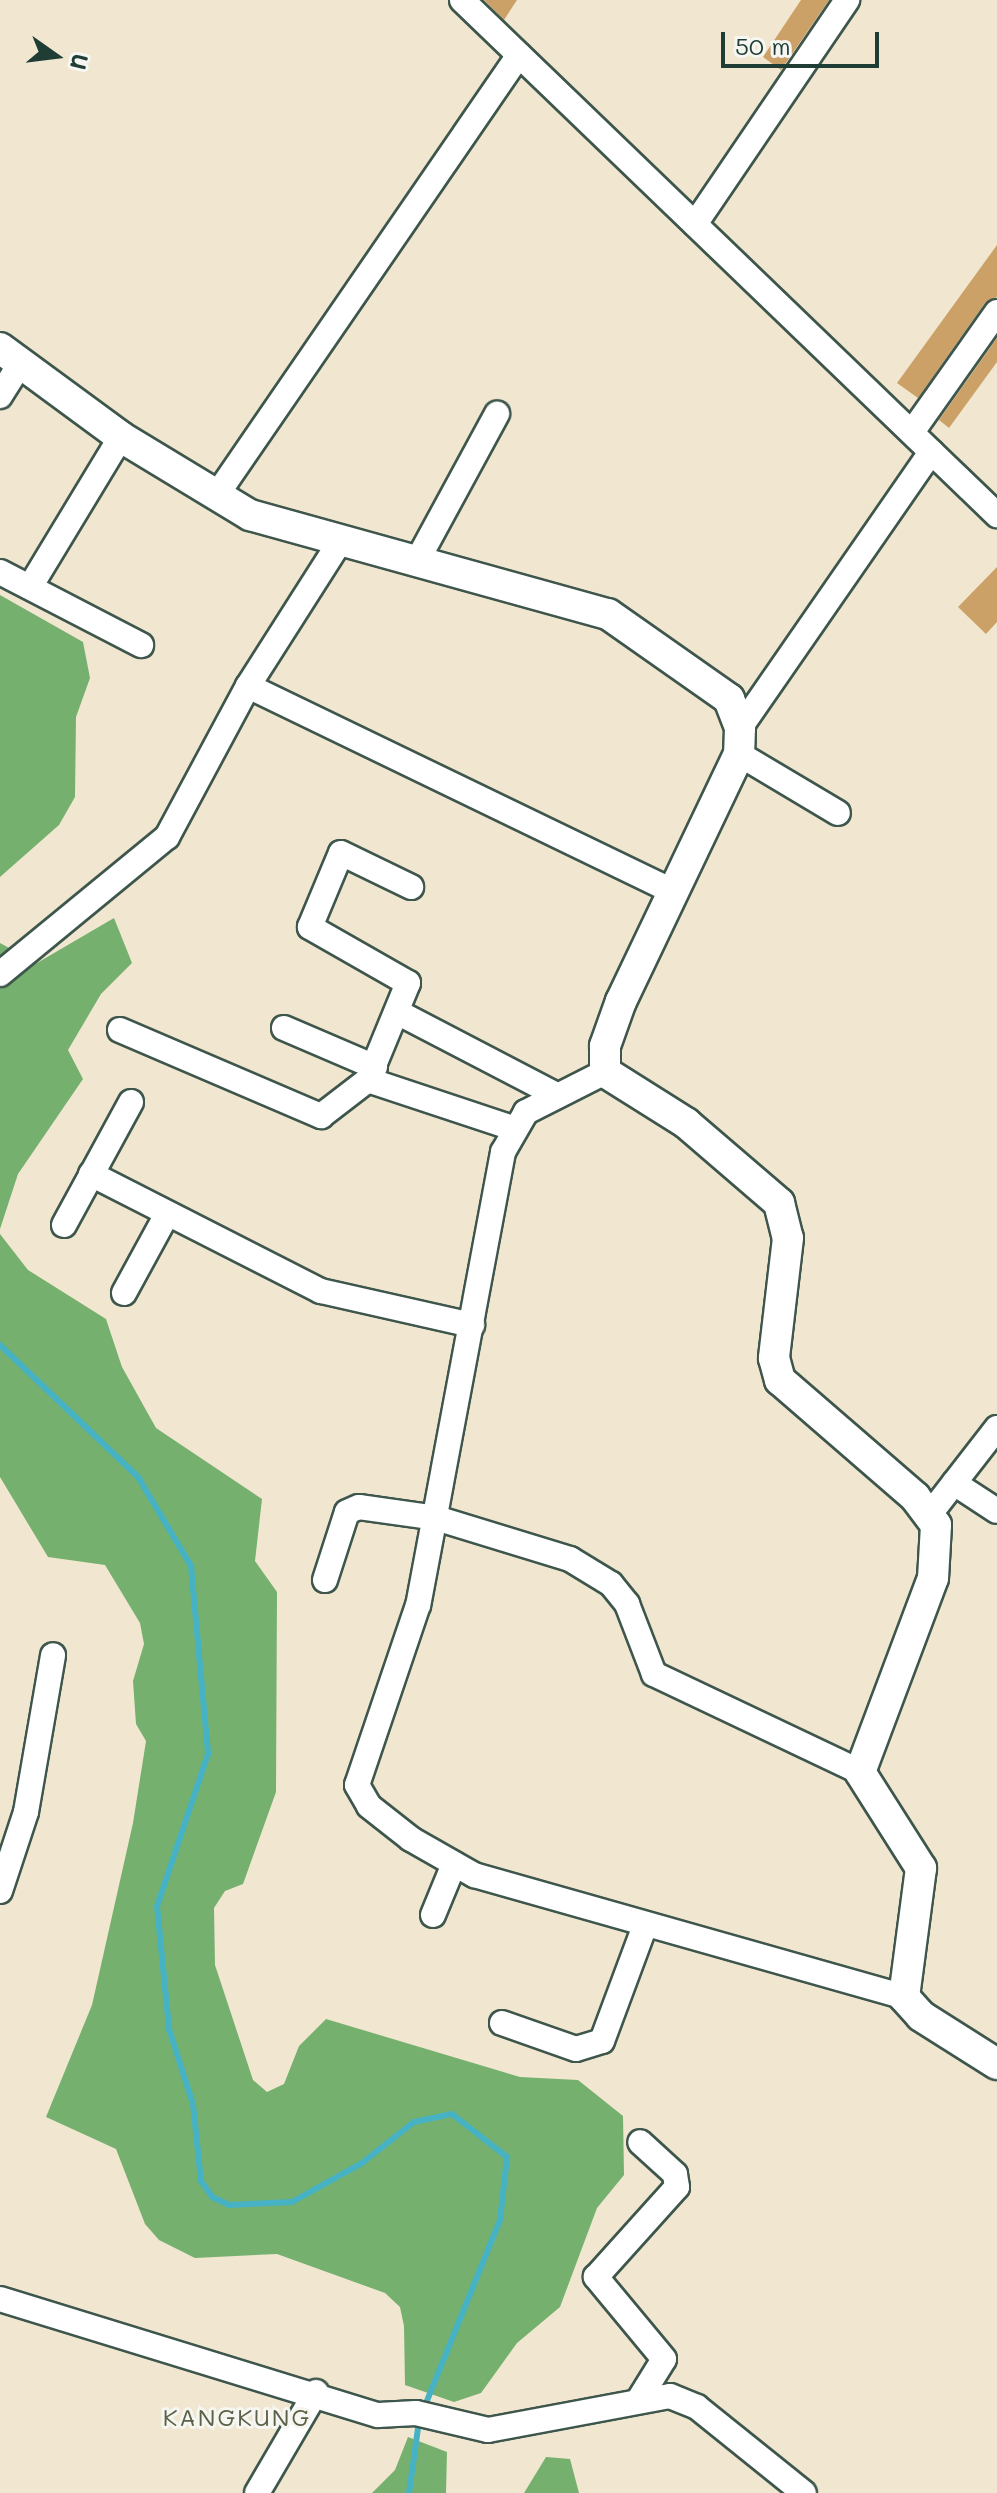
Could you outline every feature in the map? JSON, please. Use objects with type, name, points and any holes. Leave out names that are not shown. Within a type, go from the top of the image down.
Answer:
[{"type":"main road","points":[[10,357],[121,437],[250,515],[339,543],[608,614],[720,688],[740,741],[674,892],[621,1001],[605,1046],[605,1072],[686,1123],[779,1203],[788,1238],[774,1358],[780,1380],[930,1514],[933,1578],[860,1772],[921,1868],[904,1997],[921,2016],[997,2064]]},
{"type":"street","points":[[695,224],[847,0]]},
{"type":"street","points":[[469,3],[519,55],[997,515]]},
{"type":"street","points":[[216,496],[519,55]]},
{"type":"street","points":[[912,432],[997,312]]},
{"type":"street","points":[[0,396],[10,357]]},
{"type":"street","points":[[416,563],[497,414]]},
{"type":"street","points":[[30,587],[121,437]]},
{"type":"street","points":[[838,813],[740,741],[931,452]]},
{"type":"street","points":[[6,970],[167,837],[248,686],[339,543]]},
{"type":"street","points":[[0,572],[141,645]]},
{"type":"street","points":[[248,686],[674,892]]},
{"type":"street","points":[[120,1030],[321,1116],[372,1074],[410,995],[401,976],[310,927],[341,853],[411,887]]},
{"type":"street","points":[[401,1014],[555,1094]]},
{"type":"street","points":[[284,1028],[372,1074],[512,1128]]},
{"type":"street","points":[[605,1072],[555,1094],[512,1128],[491,1202],[472,1325],[418,1605],[356,1771],[369,1806],[454,1864],[644,1928],[904,1997]]},
{"type":"street","points":[[64,1225],[131,1102]]},
{"type":"street","points":[[91,1174],[321,1291],[472,1325]]},
{"type":"street","points":[[124,1293],[167,1214]]},
{"type":"street","points":[[930,1514],[997,1428]]},
{"type":"street","points":[[954,1483],[997,1511]]},
{"type":"street","points":[[325,1580],[352,1508],[436,1518],[570,1559],[611,1584],[654,1674],[860,1772]]},
{"type":"street","points":[[0,1891],[26,1812],[53,1655]]},
{"type":"street","points":[[433,1915],[454,1864]]},
{"type":"street","points":[[502,2023],[576,2049],[602,2041],[644,1928]]},
{"type":"street","points":[[638,2401],[664,2359],[596,2277],[677,2187],[675,2174],[640,2142]]},
{"type":"street","points":[[0,2299],[316,2392],[378,2415],[416,2413],[488,2430],[670,2396],[697,2407],[804,2493]]},
{"type":"street","points":[[257,2493],[316,2392]]},
{"type":"green space","points":[[0,595],[83,642],[90,678],[76,717],[75,797],[59,825],[0,877]]},
{"type":"green space","points":[[114,918],[132,963],[101,994],[68,1050],[83,1079],[18,1174],[0,1229],[0,943],[37,963]]},
{"type":"green space","points":[[0,1234],[28,1270],[106,1319],[122,1367],[156,1428],[262,1499],[255,1561],[277,1592],[276,1792],[243,1884],[225,1891],[214,1908],[215,1965],[253,2080],[267,2092],[284,2084],[299,2046],[326,2019],[520,2077],[578,2080],[623,2116],[624,2175],[597,2208],[560,2307],[517,2343],[481,2393],[454,2402],[405,2385],[404,2326],[400,2307],[385,2293],[277,2254],[195,2258],[159,2240],[145,2224],[116,2149],[46,2117],[92,2005],[133,1823],[146,1741],[136,1724],[133,1681],[144,1644],[140,1623],[105,1565],[48,1557],[0,1477]]},
{"type":"green space","points":[[408,2437],[447,2452],[446,2493],[372,2493],[395,2470]]},
{"type":"green space","points":[[546,2457],[570,2459],[579,2493],[524,2493]]},
{"type":"building","points":[[484,0],[517,0],[504,20]]},
{"type":"building","points":[[801,0],[829,0],[781,70],[763,57]]},
{"type":"building","points":[[997,245],[997,297],[985,303],[918,398],[897,383]]},
{"type":"building","points":[[997,338],[997,362],[949,428],[939,420]]},
{"type":"building","points":[[997,567],[997,622],[986,634],[958,607]]},
{"type":"waterway","points":[[0,1345],[138,1477],[191,1566],[208,1754],[157,1906],[169,2029],[193,2104],[201,2181],[212,2197],[229,2205],[292,2202],[362,2163],[414,2122],[452,2114],[507,2157],[500,2220],[423,2411]]},
{"type":"waterway","points":[[409,2493],[419,2421]]},
{"type":"district","name":"KANGKUNG","points":[[237,2417]]}]
